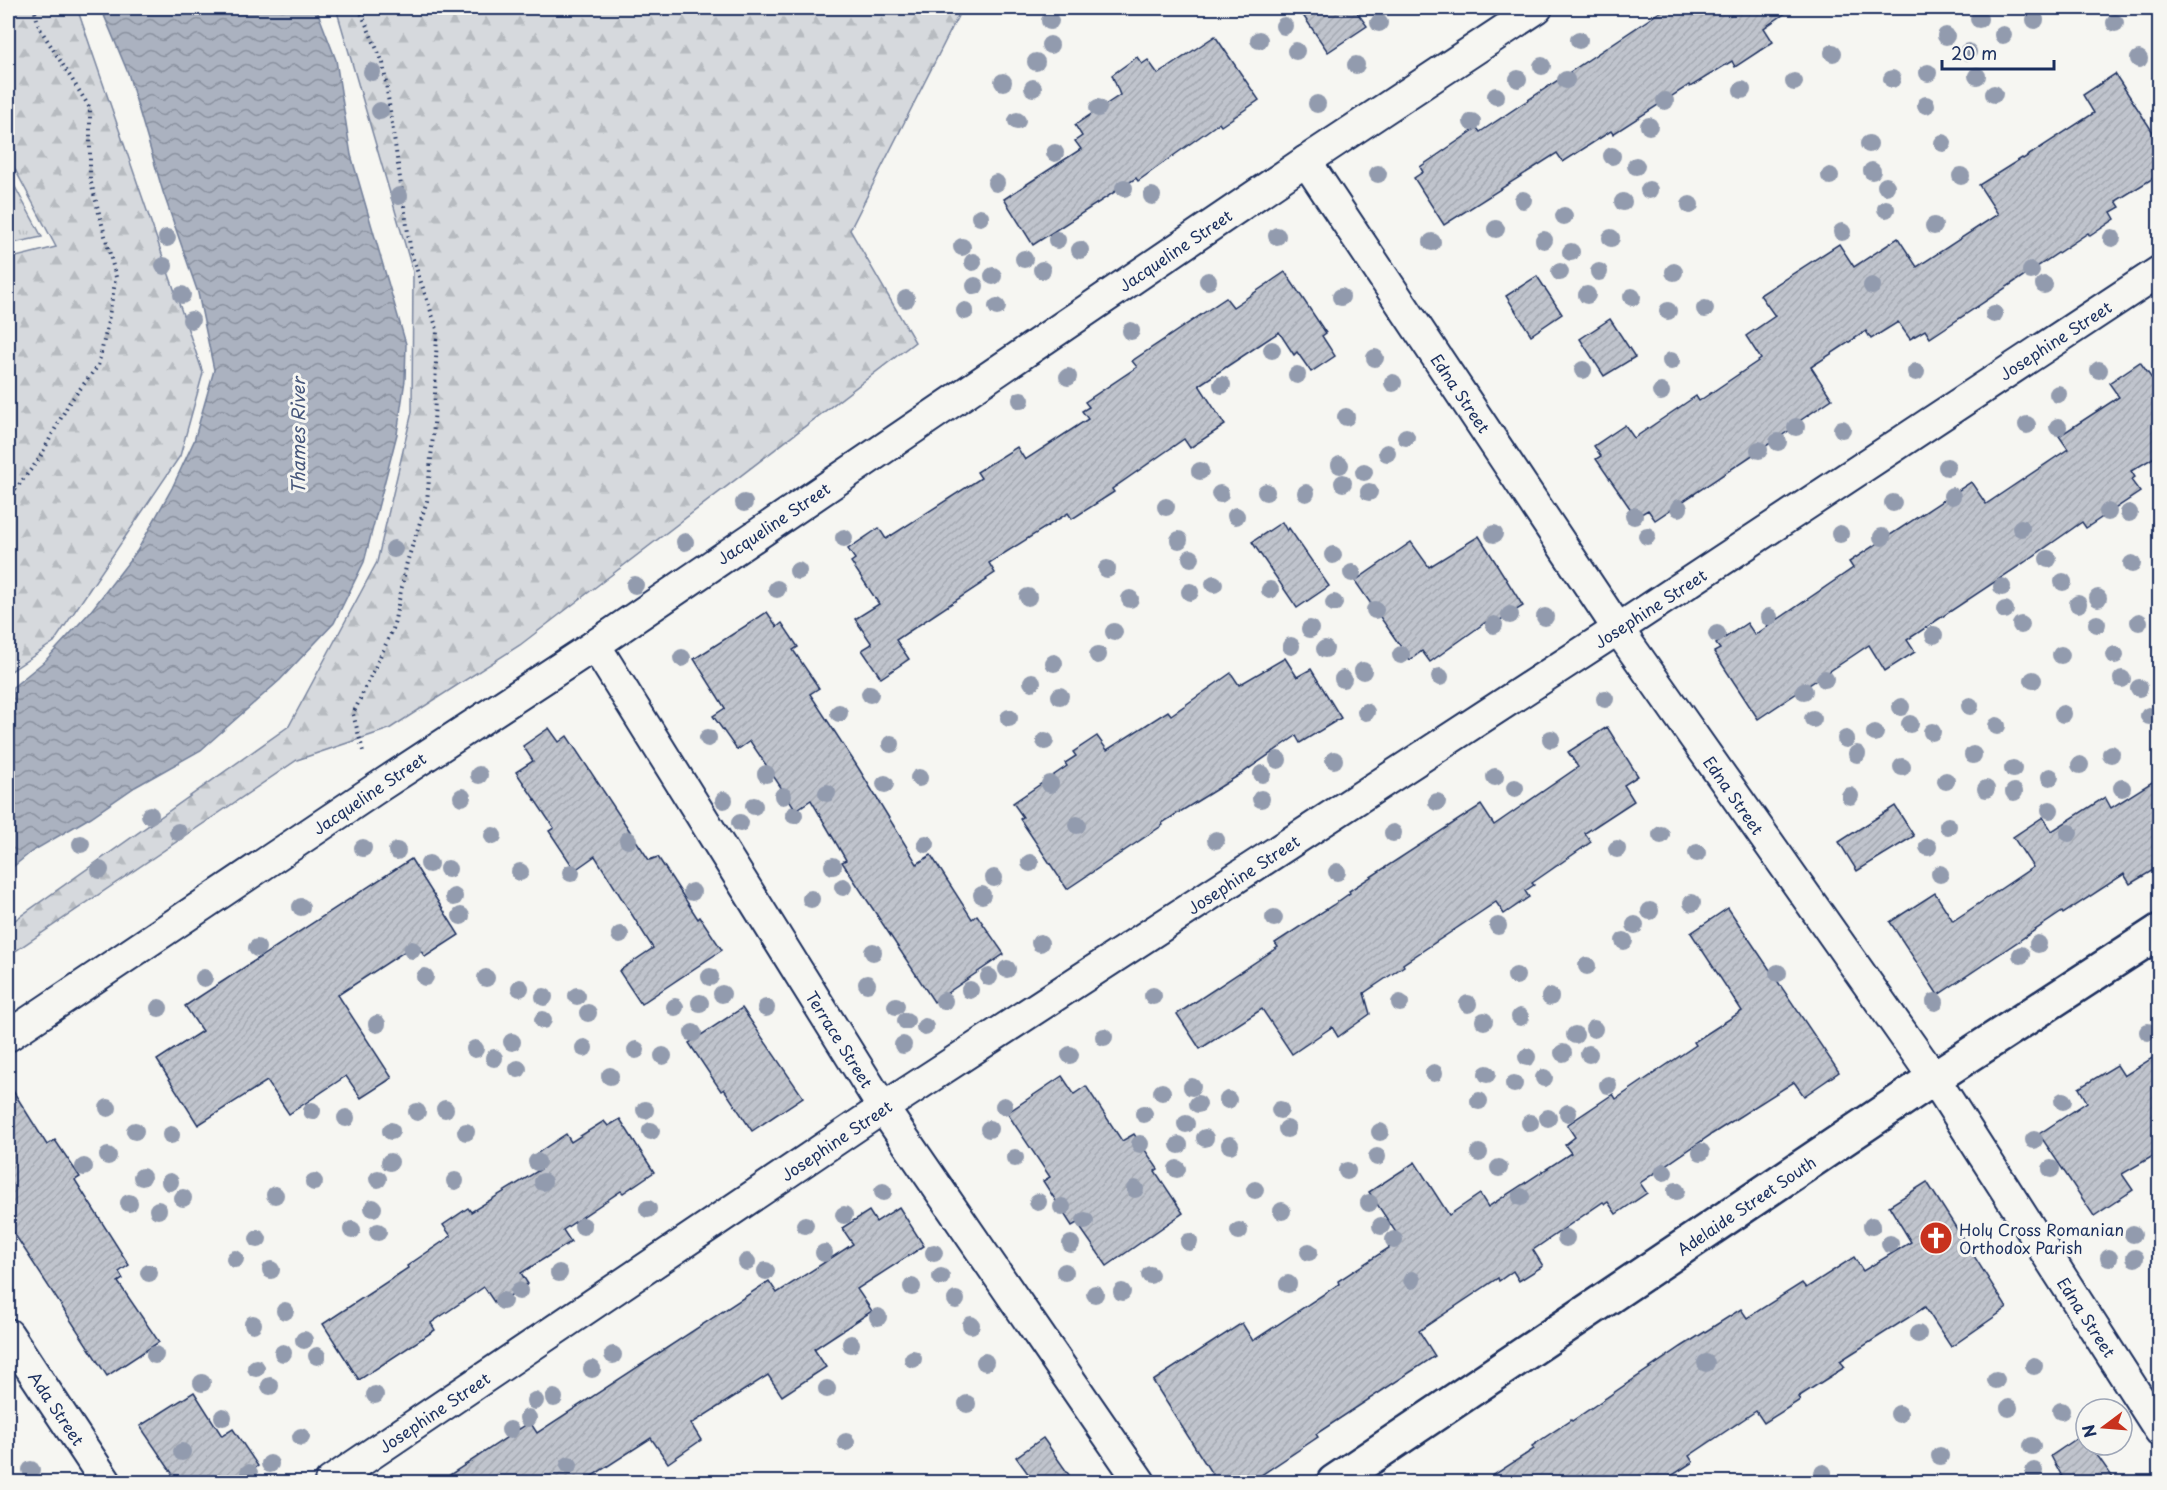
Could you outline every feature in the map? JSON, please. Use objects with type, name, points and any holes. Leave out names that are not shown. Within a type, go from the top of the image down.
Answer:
[{"type":"main road","name":"Adelaide Street South","points":[[1334,1482],[1934,1078],[2160,931]]},
{"type":"street","name":"Jacqueline Street","points":[[8,1036],[374,790],[595,645],[1306,160],[1537,8]]},
{"type":"street","name":"Edna Street","points":[[1306,160],[1618,629],[1934,1078],[2160,1431]]},
{"type":"street","name":"Josephine Street","points":[[330,1482],[883,1108],[1618,629],[2160,271]]},
{"type":"street","name":"Terrace Street","points":[[595,645],[883,1108],[1140,1482]]},
{"type":"street","name":"Ada Street","points":[[8,1334],[106,1482]]},
{"type":"path","points":[[8,499],[39,459],[69,403],[98,366],[116,277],[90,179],[90,108],[39,27],[34,8]]},
{"type":"path","points":[[359,8],[383,63],[411,253],[437,328],[434,425],[427,501],[407,562],[393,629],[353,714],[374,790]]},
{"type":"green space","points":[[8,8],[77,8],[203,373],[180,456],[54,642],[8,673],[8,259],[56,247],[8,156]]},
{"type":"green space","points":[[336,8],[962,8],[850,230],[915,342],[520,645],[389,729],[297,760],[8,956],[8,925],[289,726],[377,562],[412,412],[413,272]]},
{"type":"green space","points":[[8,174],[42,237],[8,244]]},
{"type":"water","name":"Thames River","points":[[101,8],[316,8],[336,60],[351,155],[406,344],[405,380],[397,434],[364,562],[334,623],[280,680],[201,750],[135,787],[91,817],[31,852],[8,871],[8,691],[46,660],[90,612],[137,551],[172,488],[194,441],[214,370],[198,293],[163,192],[128,73]]},
{"type":"building","points":[[1298,8],[1354,8],[1367,26],[1328,52]]},
{"type":"building","points":[[1666,8],[1793,8],[1764,28],[1773,42],[1735,67],[1732,61],[1690,87],[1689,85],[1613,134],[1611,131],[1563,162],[1557,153],[1444,225],[1414,178],[1423,172],[1420,167],[1477,128],[1480,132]]},
{"type":"building","points":[[1215,36],[1259,100],[1221,126],[1219,123],[1138,181],[1136,178],[1033,245],[1004,199],[1081,149],[1075,141],[1082,136],[1075,125],[1120,95],[1112,75],[1137,57],[1142,64],[1148,60],[1158,74]]},
{"type":"building","points":[[2115,74],[2160,143],[2160,174],[2116,201],[2120,207],[2111,212],[2115,219],[2090,236],[2088,233],[1930,338],[1925,330],[1910,339],[1898,322],[1871,339],[1866,331],[1811,367],[1832,399],[1795,424],[1796,426],[1655,520],[1648,510],[1636,517],[1596,459],[1601,456],[1594,446],[1625,425],[1634,438],[1696,396],[1699,401],[1761,359],[1746,336],[1775,316],[1760,295],[1839,244],[1854,267],[1898,238],[1917,267],[1998,214],[1979,185],[2094,113],[2083,95]]},
{"type":"building","points":[[1285,272],[1326,333],[1322,336],[1335,356],[1311,372],[1297,352],[1294,355],[1279,332],[1199,385],[1225,425],[1190,448],[1184,439],[1112,489],[1114,492],[1072,519],[1068,513],[989,563],[995,573],[987,580],[896,640],[909,659],[881,678],[862,650],[872,644],[855,619],[879,604],[851,562],[855,559],[848,549],[879,528],[886,539],[981,478],[977,472],[1017,447],[1025,460],[1088,419],[1082,411],[1089,407],[1085,402],[1137,367],[1132,361],[1226,298],[1233,307]]},
{"type":"building","points":[[1537,276],[1562,314],[1531,335],[1506,296]]},
{"type":"building","points":[[1610,319],[1635,357],[1604,376],[1580,339]]},
{"type":"building","points":[[2140,362],[2160,390],[2160,454],[2131,471],[2135,477],[2131,480],[2140,492],[2086,528],[2082,522],[1907,640],[1915,652],[1885,671],[1869,645],[1758,719],[1714,652],[1720,649],[1716,644],[1747,623],[1755,635],[1853,568],[1849,562],[1971,482],[1986,504],[2068,449],[2059,436],[2119,397],[2109,383]]},
{"type":"building","points":[[1282,522],[1287,531],[1289,528],[1329,586],[1297,608],[1252,542]]},
{"type":"building","points":[[1479,536],[1523,606],[1489,627],[1486,622],[1430,662],[1422,651],[1410,660],[1355,581],[1411,542],[1429,567]]},
{"type":"building","points":[[767,612],[777,627],[782,623],[798,647],[793,650],[819,688],[810,694],[917,864],[931,855],[972,919],[977,915],[1004,954],[934,1002],[842,862],[846,860],[811,800],[796,810],[750,741],[737,750],[713,716],[725,708],[694,659]]},
{"type":"building","points":[[1285,658],[1297,677],[1311,669],[1341,718],[1300,743],[1296,736],[1241,774],[1162,823],[1163,825],[1067,889],[1020,819],[1023,817],[1013,803],[1067,766],[1065,763],[1076,756],[1073,752],[1097,736],[1107,750],[1168,711],[1171,715],[1231,673],[1239,685]]},
{"type":"building","points":[[1607,727],[1638,776],[1624,785],[1634,801],[1585,833],[1591,842],[1532,883],[1534,885],[1525,891],[1529,897],[1504,914],[1496,902],[1403,964],[1404,966],[1364,993],[1370,1014],[1338,1037],[1332,1027],[1292,1054],[1262,1009],[1200,1049],[1177,1014],[1278,947],[1275,943],[1333,905],[1350,893],[1349,891],[1481,805],[1494,825],[1578,767],[1568,752]]},
{"type":"building","points":[[549,728],[559,742],[567,736],[649,860],[658,857],[698,919],[700,917],[722,950],[641,1004],[619,971],[653,948],[595,856],[575,870],[549,831],[554,828],[516,772],[533,761],[523,746]]},
{"type":"building","points":[[2160,777],[2160,866],[2130,884],[2124,874],[2063,914],[2062,912],[1938,995],[1890,922],[1935,893],[1953,921],[2033,867],[2013,837],[2043,817],[2052,831],[2105,797],[2111,808]]},
{"type":"building","points":[[1895,806],[1914,836],[1857,871],[1839,842]]},
{"type":"building","points":[[411,859],[459,935],[425,957],[416,944],[338,995],[392,1078],[361,1098],[346,1076],[289,1114],[267,1081],[198,1125],[157,1060],[202,1031],[185,1006]]},
{"type":"building","points":[[1728,908],[1839,1072],[1804,1096],[1794,1082],[1712,1134],[1640,1183],[1647,1193],[1616,1214],[1608,1202],[1605,1204],[1603,1202],[1533,1250],[1543,1266],[1519,1281],[1513,1271],[1499,1281],[1498,1278],[1419,1331],[1435,1356],[1316,1434],[1318,1437],[1251,1482],[1217,1482],[1153,1381],[1242,1323],[1253,1341],[1401,1240],[1369,1192],[1415,1162],[1449,1215],[1480,1194],[1488,1207],[1571,1153],[1565,1145],[1575,1137],[1567,1125],[1613,1094],[1616,1099],[1696,1045],[1694,1042],[1742,1011],[1691,933]]},
{"type":"building","points":[[742,1008],[803,1097],[752,1131],[724,1089],[721,1091],[689,1043]]},
{"type":"building","points":[[2160,1053],[2160,1152],[2122,1174],[2133,1190],[2094,1216],[2039,1134],[2087,1102],[2079,1088],[2117,1065],[2124,1076]]},
{"type":"building","points":[[1062,1076],[1074,1094],[1086,1086],[1122,1141],[1134,1134],[1158,1169],[1155,1171],[1183,1213],[1107,1266],[1077,1223],[1072,1226],[1043,1181],[1050,1177],[1007,1113]]},
{"type":"building","points":[[8,1083],[47,1145],[55,1140],[80,1177],[75,1180],[129,1265],[119,1272],[123,1279],[118,1282],[159,1342],[107,1376],[8,1224]]},
{"type":"building","points":[[620,1119],[654,1172],[563,1230],[571,1242],[521,1273],[528,1284],[496,1305],[484,1287],[431,1323],[435,1330],[359,1380],[323,1324],[408,1268],[407,1266],[451,1236],[443,1225],[468,1208],[471,1212],[541,1169],[533,1156],[566,1134],[571,1142],[604,1121],[608,1126]]},
{"type":"building","points":[[1927,1182],[2007,1308],[1951,1347],[1925,1307],[1840,1361],[1845,1367],[1798,1397],[1800,1400],[1764,1423],[1756,1411],[1689,1456],[1693,1462],[1662,1482],[1483,1482],[1534,1449],[1532,1446],[1741,1309],[1747,1318],[1802,1283],[1806,1288],[1854,1257],[1863,1271],[1911,1242],[1889,1206]]},
{"type":"building","points":[[899,1207],[924,1246],[857,1289],[872,1311],[814,1349],[826,1367],[782,1396],[768,1375],[691,1424],[701,1440],[668,1463],[651,1438],[583,1482],[439,1482],[530,1422],[537,1433],[769,1281],[777,1293],[853,1244],[842,1228],[869,1211],[876,1222]]},
{"type":"building","points":[[194,1392],[222,1436],[233,1429],[258,1466],[234,1482],[178,1482],[140,1426]]},
{"type":"building","points":[[1043,1438],[1074,1482],[1034,1482],[1016,1457]]},
{"type":"building","points":[[2074,1440],[2074,1457],[2098,1457],[2116,1482],[2065,1482],[2051,1456]]},
{"type":"place","name":"Holy Cross Romanian Orthodox Parish","points":[[1936,1238]]}]
